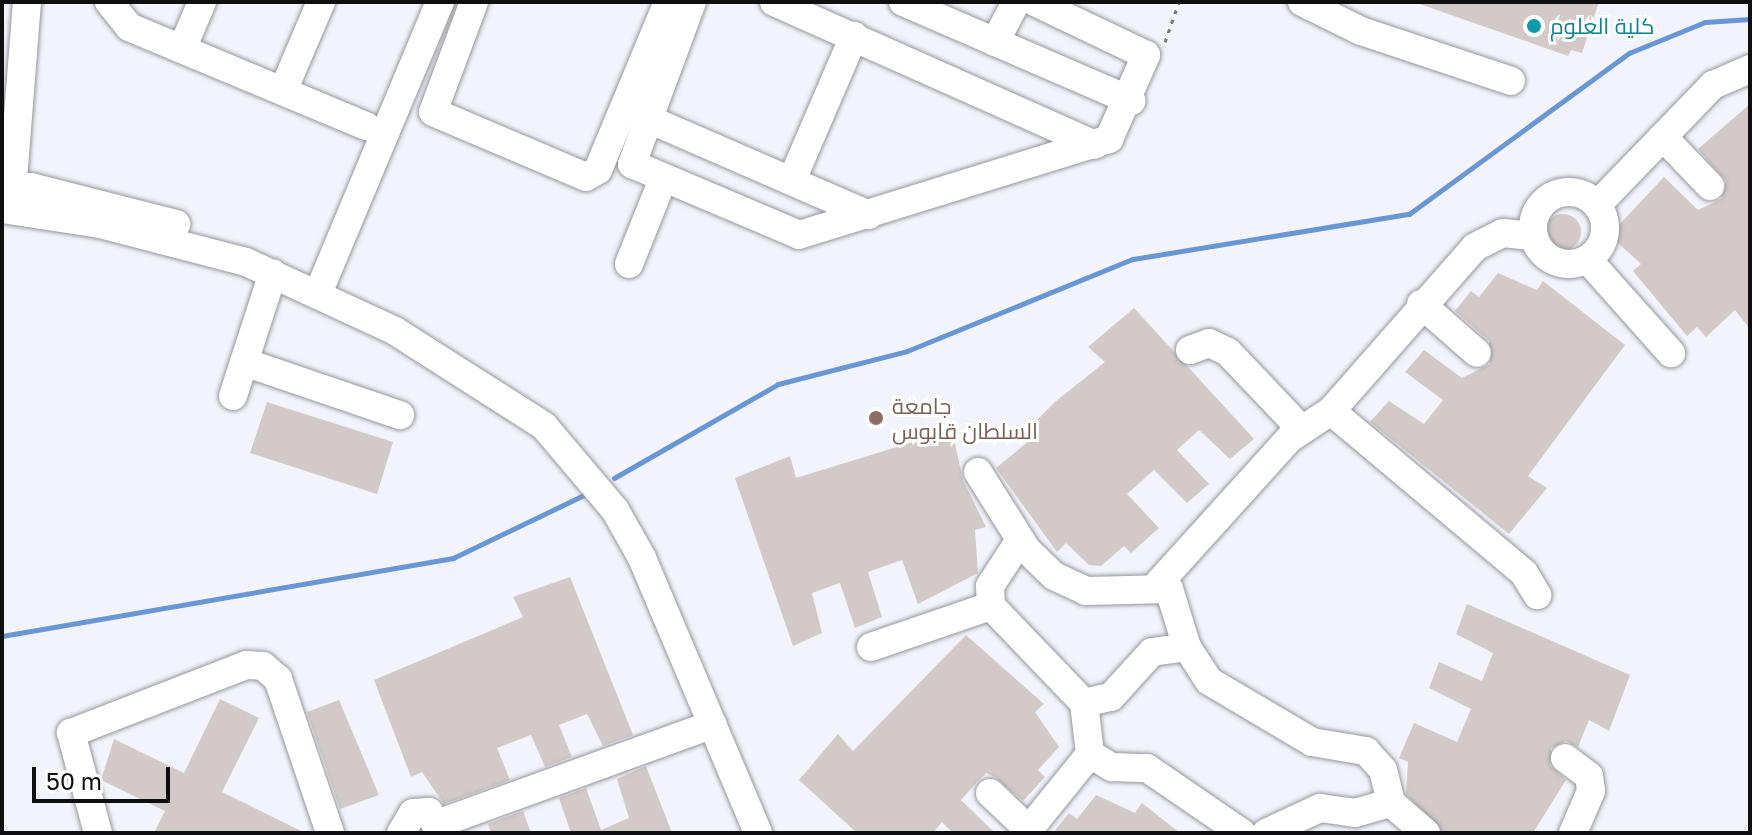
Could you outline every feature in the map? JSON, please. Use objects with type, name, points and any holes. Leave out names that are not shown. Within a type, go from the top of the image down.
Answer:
[{"type":"lane","points":[[27,2],[10,191],[246,262],[319,291],[501,392],[582,465],[642,558],[758,833]]},
{"type":"lane","points":[[109,2],[121,22],[366,126]]},
{"type":"lane","points":[[182,49],[202,2]]},
{"type":"lane","points":[[283,91],[321,2]]},
{"type":"lane","points":[[319,291],[440,2]]},
{"type":"lane","points":[[474,2],[433,112],[586,177],[598,170],[668,2]]},
{"type":"lane","points":[[692,2],[630,160],[663,179],[791,234],[869,215],[1095,145],[1115,133],[1132,101],[1146,55],[1035,2]]},
{"type":"lane","points":[[774,2],[1095,145]]},
{"type":"lane","points":[[903,2],[1132,101]]},
{"type":"lane","points":[[995,42],[1016,2]]},
{"type":"lane","points":[[1302,2],[1361,31],[1511,81]]},
{"type":"lane","points":[[792,180],[854,36]]},
{"type":"lane","points":[[1597,205],[1713,85],[1750,69]]},
{"type":"lane","points":[[646,118],[869,215]]},
{"type":"lane","points":[[1663,137],[1710,186]]},
{"type":"lane","points":[[629,264],[663,179]]},
{"type":"lane","points":[[1534,236],[1547,199],[1573,192],[1597,205],[1606,228],[1588,260]]},
{"type":"lane","points":[[1534,236],[1549,258],[1588,260],[1671,353]]},
{"type":"lane","points":[[1157,585],[1301,429],[1331,411],[1421,304],[1488,238],[1534,236]]},
{"type":"lane","points":[[233,396],[273,273]]},
{"type":"lane","points":[[1421,304],[1477,353]]},
{"type":"lane","points":[[1190,350],[1209,343],[1228,352],[1301,429]]},
{"type":"lane","points":[[244,362],[400,415]]},
{"type":"lane","points":[[1331,411],[1524,573],[1537,595]]},
{"type":"lane","points":[[978,472],[1020,540],[1075,588],[1157,585],[1177,597],[1187,647],[1226,694],[1312,742],[1366,751],[1383,770],[1391,803],[1426,833]]},
{"type":"lane","points":[[990,793],[1028,832],[1090,754],[1084,703],[991,606],[990,586],[1020,540]]},
{"type":"lane","points":[[871,647],[991,606]]},
{"type":"lane","points":[[1084,703],[1111,697],[1152,652],[1187,647]]},
{"type":"lane","points":[[98,833],[71,733],[246,665],[263,666],[278,679],[330,833]]},
{"type":"lane","points":[[401,833],[413,813],[429,812],[440,828],[713,724]]},
{"type":"lane","points":[[1090,754],[1112,767],[1147,768],[1242,833]]},
{"type":"lane","points":[[1565,758],[1579,764],[1591,791],[1573,833]]},
{"type":"lane","points":[[1266,833],[1320,808],[1355,813],[1391,803]]},
{"type":"path","points":[[1146,55],[1164,45],[1179,2]]},
{"type":"building","name":"كلية العلوم","points":[[1414,2],[1599,2],[1582,53],[1571,50],[1568,56]]},
{"type":"building","points":[[1750,104],[1750,329],[1735,310],[1706,337],[1697,327],[1687,336],[1633,271],[1641,264],[1617,242],[1618,226],[1664,177],[1698,210],[1721,199],[1726,181],[1698,149]]},
{"type":"building","points":[[1563,214],[1576,219],[1581,232],[1576,245],[1563,250],[1550,245],[1545,232],[1550,219]]},
{"type":"building","points":[[1498,273],[1537,290],[1543,281],[1625,345],[1528,476],[1547,488],[1509,534],[1370,422],[1389,401],[1424,424],[1443,400],[1405,372],[1424,350],[1462,378],[1490,364],[1489,341],[1455,311],[1471,291],[1479,297]]},
{"type":"building","points":[[1134,308],[1254,439],[1230,459],[1199,430],[1177,450],[1209,484],[1187,503],[1154,470],[1127,494],[1159,528],[1131,553],[1124,546],[1101,566],[1089,565],[1066,543],[1057,552],[996,468],[1035,436],[1028,429],[1055,402],[1105,362],[1088,347]]},
{"type":"building","points":[[267,402],[393,442],[377,494],[250,453]]},
{"type":"building","points":[[952,430],[963,480],[986,527],[975,530],[978,573],[918,604],[902,560],[868,572],[882,617],[855,628],[840,583],[812,593],[822,633],[793,646],[735,478],[790,456],[796,478]]},
{"type":"building","points":[[570,577],[633,735],[603,746],[587,714],[559,725],[572,757],[545,767],[531,735],[497,748],[510,780],[444,804],[422,772],[411,777],[374,680],[523,617],[513,597]]},
{"type":"building","points":[[1467,604],[1630,675],[1609,731],[1589,720],[1578,747],[1566,741],[1551,748],[1550,765],[1566,780],[1533,833],[1443,833],[1406,794],[1408,762],[1399,758],[1414,723],[1457,742],[1471,709],[1429,688],[1439,662],[1482,681],[1493,653],[1456,634]]},
{"type":"building","points":[[966,635],[1044,704],[1035,712],[1059,747],[1038,770],[1045,777],[1023,801],[986,773],[977,782],[961,800],[995,833],[953,833],[942,822],[933,833],[857,833],[799,780],[838,734],[853,751]]},
{"type":"building","points":[[220,699],[259,718],[222,792],[305,833],[154,833],[165,811],[101,780],[114,739],[184,773]]},
{"type":"building","points":[[339,700],[379,795],[340,809],[307,712]]},
{"type":"building","points":[[646,766],[672,833],[571,833],[559,798],[586,788],[601,830],[629,818],[617,779]]},
{"type":"building","points":[[1096,795],[1135,813],[1142,803],[1180,833],[1053,833],[1069,813],[1077,819]]},
{"type":"building","points":[[523,811],[531,833],[491,833],[488,824]]},
{"type":"waterway","points":[[614,478],[778,384],[907,351],[1133,259],[1409,214],[1629,53],[1705,22],[1750,19]]},
{"type":"waterway","points":[[2,636],[453,558],[590,492]]},
{"type":"place","name":"كلية العلوم","points":[[1534,26]]},
{"type":"place","name":"جامعة السلطان قابوس","points":[[876,418]]}]
